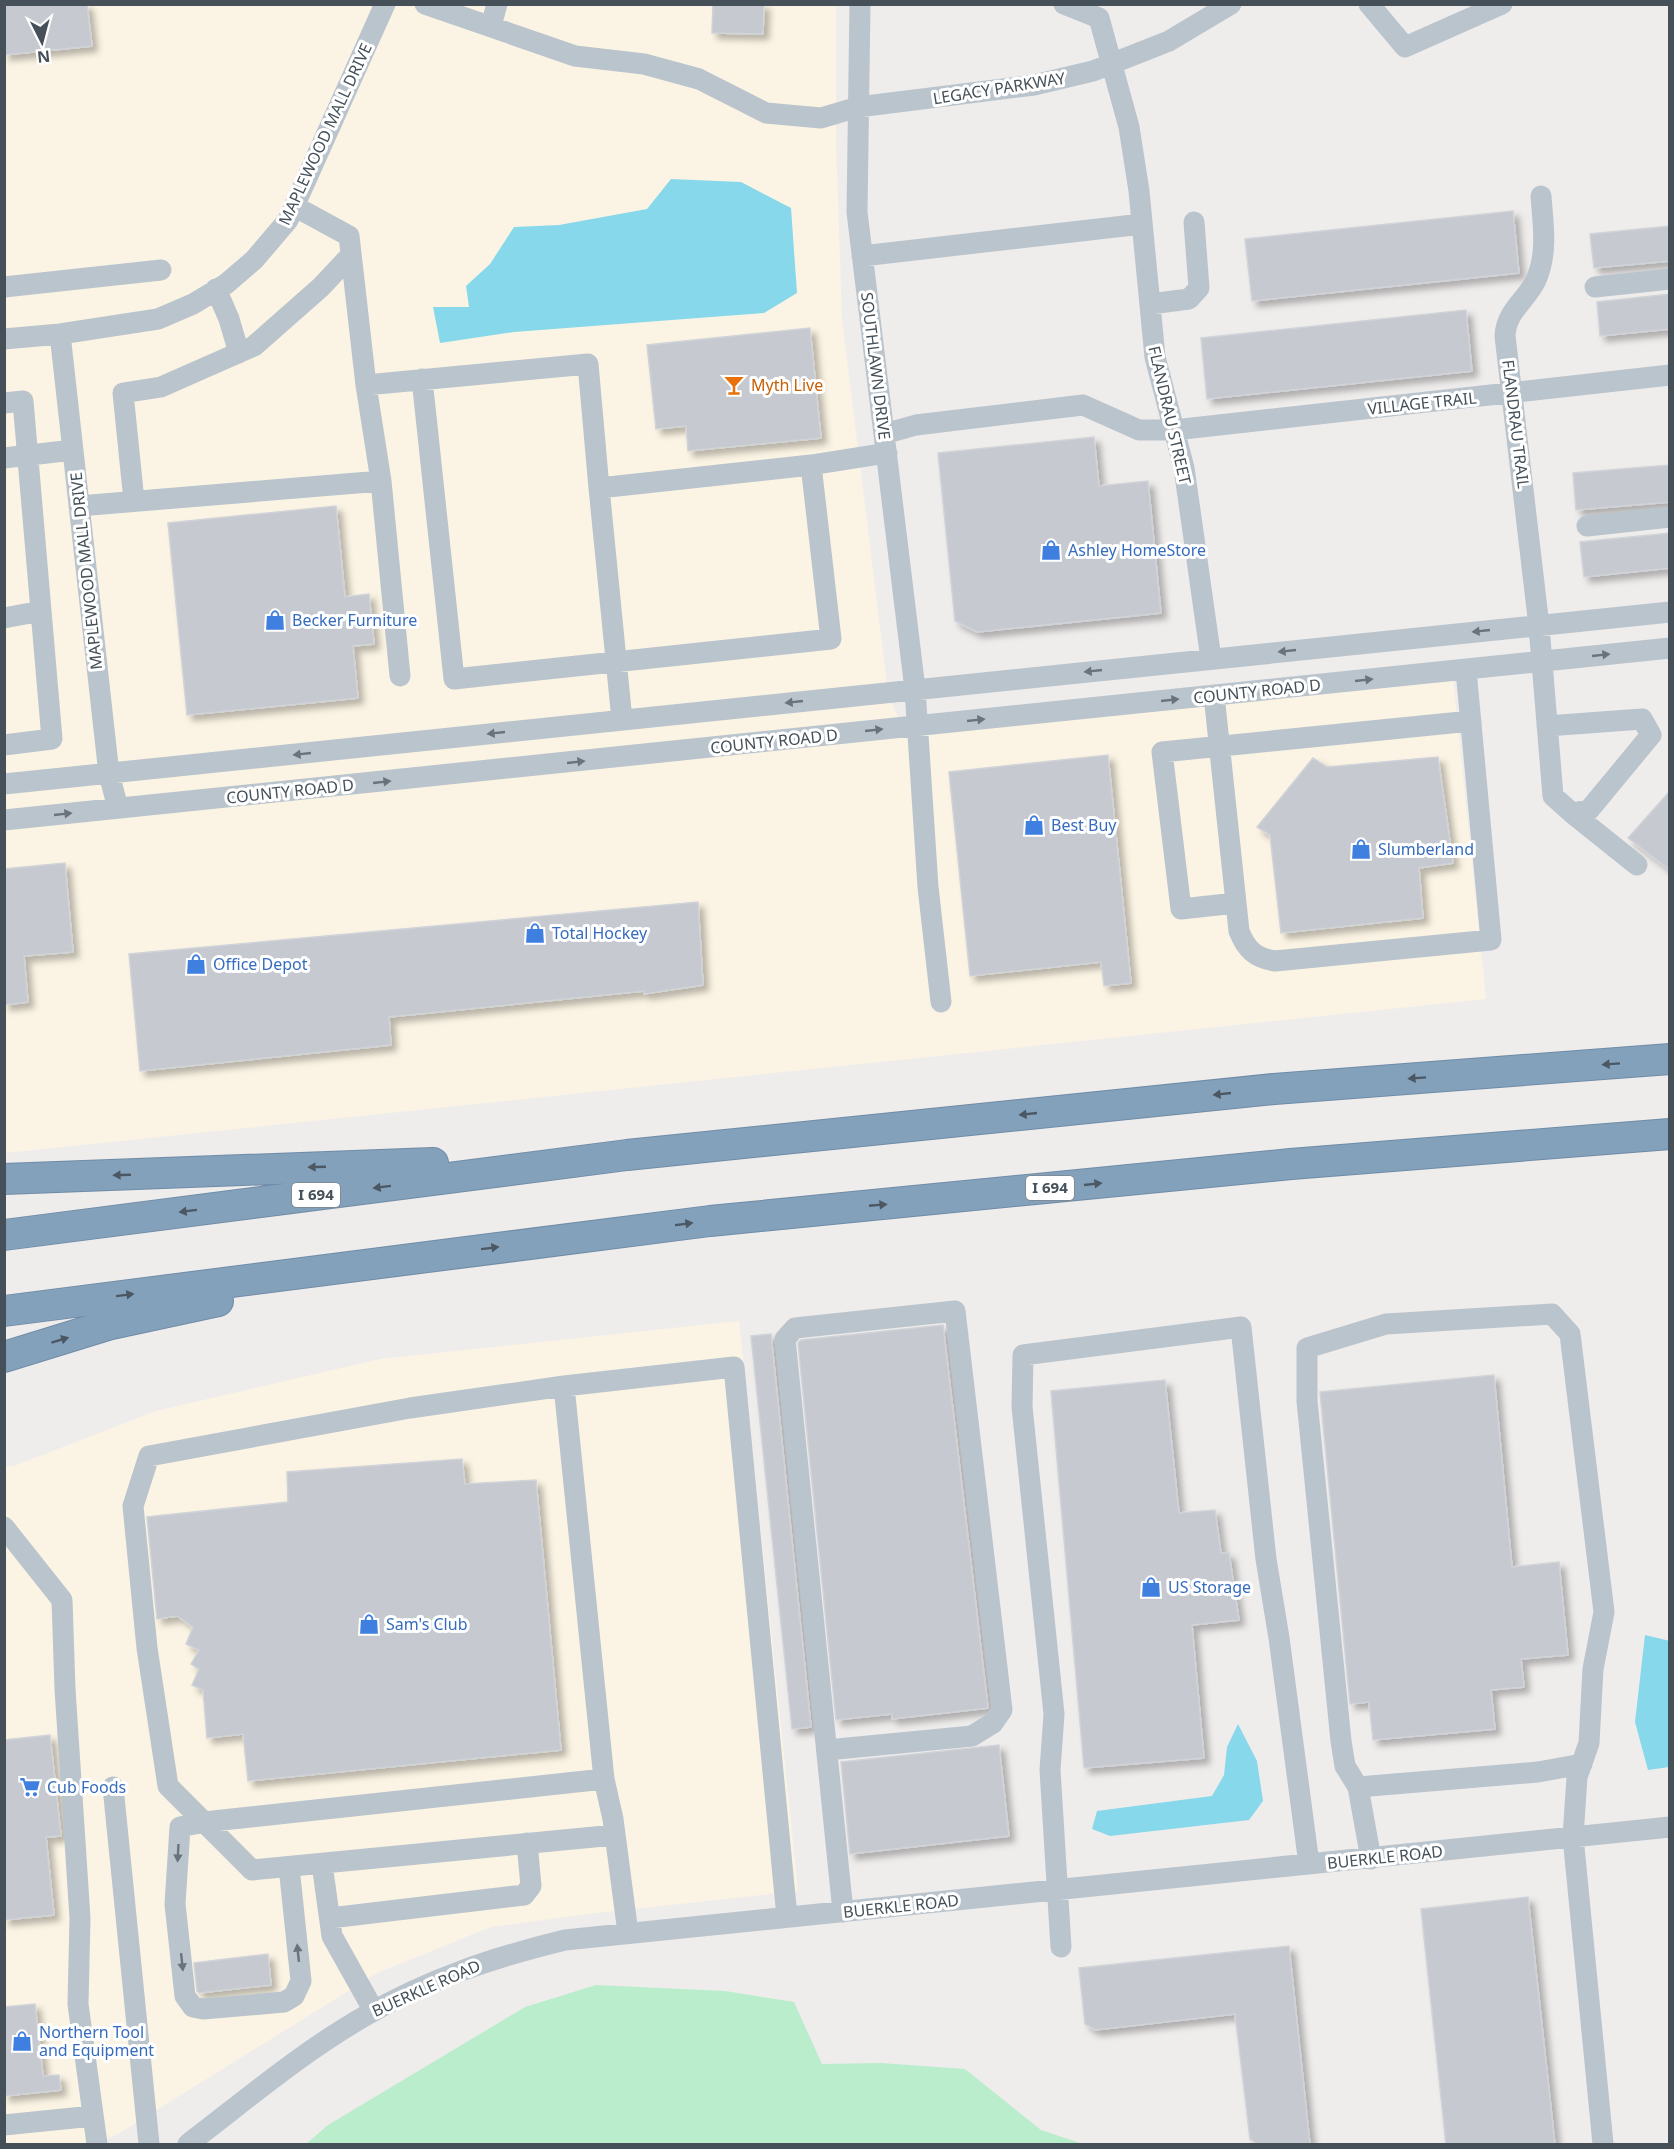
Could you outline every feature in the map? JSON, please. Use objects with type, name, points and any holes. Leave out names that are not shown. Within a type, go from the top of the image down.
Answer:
[{"type":"highway","name":"I 694","points":[[4,1235],[627,1155],[1274,1089],[1670,1059]]},
{"type":"highway","name":"I 694","points":[[4,1311],[710,1221],[1291,1164],[1670,1134]]},
{"type":"highway","points":[[4,1179],[627,1155]]},
{"type":"highway","points":[[4,1358],[111,1324],[432,1256]]},
{"type":"street","name":"MAPLEWOOD MALL DRIVE","points":[[4,339],[60,334],[158,319],[193,304],[216,290],[254,260],[288,220],[385,4]]},
{"type":"street","name":"LEGACY PARKWAY","points":[[425,4],[575,56],[644,64],[699,79],[766,113],[821,118],[858,107],[1034,85],[1113,65],[1188,32],[1232,4]]},
{"type":"street","points":[[491,26],[497,4]]},
{"type":"street","name":"SOUTHLAWN DRIVE","points":[[860,4],[856,202],[915,688],[928,887],[941,1002]]},
{"type":"street","name":"FLANDRAU STREET","points":[[1064,4],[1099,18],[1129,127],[1142,224],[1155,357],[1184,468],[1211,659]]},
{"type":"street","points":[[1369,4],[1405,47],[1502,4]]},
{"type":"street","name":"FLANDRAU TRAIL","points":[[1541,196],[1544,257],[1535,282],[1512,311],[1505,330],[1543,662],[1553,796],[1637,865]]},
{"type":"street","points":[[294,206],[349,236],[366,385],[381,481],[399,676]]},
{"type":"street","points":[[1150,304],[1189,299],[1199,288],[1194,222]]},
{"type":"street","points":[[862,256],[1142,224]]},
{"type":"street","points":[[134,501],[123,393],[160,387],[254,346],[321,288],[350,256]]},
{"type":"street","points":[[4,287],[161,270]]},
{"type":"street","points":[[1595,287],[1670,279]]},
{"type":"street","points":[[216,290],[229,319],[239,353]]},
{"type":"street","name":"MAPLEWOOD MALL DRIVE","points":[[60,334],[109,774],[118,808]]},
{"type":"street","points":[[366,385],[588,364],[622,720]]},
{"type":"street","name":"VILLAGE TRAIL","points":[[599,488],[811,465],[886,444],[916,425],[1083,405],[1139,430],[1174,430],[1670,375]]},
{"type":"street","points":[[422,379],[454,679],[831,639],[811,465]]},
{"type":"street","points":[[4,403],[23,401],[52,739],[4,745]]},
{"type":"street","points":[[4,458],[73,450]]},
{"type":"street","points":[[79,506],[381,481]]},
{"type":"street","points":[[1587,526],[1670,517]]},
{"type":"street","points":[[4,618],[41,611]]},
{"type":"street","points":[[4,784],[915,688],[1670,612]]},
{"type":"street","name":"COUNTY ROAD D","points":[[4,820],[1670,648]]},
{"type":"street","points":[[1214,695],[1239,931],[1245,945],[1262,959],[1275,961],[1491,940],[1466,670]]},
{"type":"street","points":[[1547,726],[1641,719],[1652,735],[1589,810],[1572,813]]},
{"type":"street","points":[[1236,903],[1181,909],[1162,752],[1471,721]]},
{"type":"street","points":[[827,1750],[972,1736],[993,1723],[1002,1710],[955,1311],[795,1328],[785,1339],[843,1912]]},
{"type":"street","points":[[1371,1858],[1358,1787],[1345,1766],[1341,1741],[1307,1401],[1307,1348],[1386,1324],[1552,1314],[1570,1334],[1604,1612],[1593,1668],[1589,1743],[1578,1777],[1573,1837],[1603,2145]]},
{"type":"street","points":[[1061,1947],[1050,1770],[1054,1714],[1022,1407],[1023,1355],[1241,1327],[1266,1559],[1279,1638],[1309,1864]]},
{"type":"street","points":[[615,1835],[252,1870],[168,1786],[147,1648],[133,1506],[149,1456],[410,1408],[564,1386],[734,1367],[788,1917]]},
{"type":"street","points":[[564,1386],[604,1779],[615,1835],[628,1933]]},
{"type":"street","points":[[4,1527],[62,1599],[65,1689],[80,1918],[78,2004],[96,2145]]},
{"type":"street","points":[[1358,1787],[1539,1772],[1582,1764]]},
{"type":"street","points":[[289,1867],[301,1981],[294,1996],[284,2002],[203,2009],[193,2007],[185,1996],[175,1904],[180,1827],[204,1822],[604,1779]]},
{"type":"street","points":[[113,1787],[149,2145]]},
{"type":"street","name":"BUERKLE ROAD","points":[[188,2145],[315,2048],[374,2011],[463,1969],[565,1940],[1670,1827]]},
{"type":"street","points":[[330,1918],[524,1895],[531,1886],[526,1843]]},
{"type":"street","points":[[322,1864],[332,1936],[374,2011]]},
{"type":"street","points":[[4,2125],[93,2116]]},
{"type":"shaded area","points":[[4,5],[836,5],[836,142],[842,319],[888,693],[901,725],[1452,669],[1486,999],[5,1153]]},
{"type":"shaded area","points":[[739,1321],[798,1891],[491,1927],[379,1972],[118,2134],[96,2144],[5,2144],[4,1466],[14,1466],[156,1411],[380,1359]]},
{"type":"green space","points":[[596,1985],[725,1991],[794,2002],[822,2064],[881,2063],[965,2069],[1041,2130],[1083,2144],[306,2144],[328,2125],[525,2007]]},
{"type":"water","points":[[671,179],[741,182],[791,208],[797,293],[764,313],[514,332],[440,343],[433,307],[469,307],[466,286],[490,264],[514,227],[559,225],[647,209]]},
{"type":"water","points":[[1645,1635],[1670,1641],[1669,1767],[1648,1770],[1635,1722]]},
{"type":"water","points":[[1238,1724],[1257,1761],[1263,1801],[1249,1820],[1110,1836],[1092,1829],[1097,1811],[1212,1796],[1224,1775],[1227,1747]]},
{"type":"building","points":[[4,4],[87,4],[92,46],[4,55]]},
{"type":"building","points":[[713,4],[764,4],[763,34],[712,33]]},
{"type":"building","points":[[1513,211],[1519,273],[1252,301],[1245,239]]},
{"type":"building","points":[[1670,226],[1670,261],[1594,268],[1590,234]]},
{"type":"building","points":[[1670,294],[1670,329],[1600,336],[1597,302]]},
{"type":"building","points":[[1466,310],[1472,371],[1207,399],[1201,338]]},
{"type":"building","name":"Myth Live","points":[[810,328],[821,438],[688,451],[686,426],[656,429],[647,345]]},
{"type":"building","name":"Ashley HomeStore","points":[[1094,437],[1099,486],[1148,481],[1161,613],[977,632],[955,621],[938,453]]},
{"type":"building","points":[[1670,465],[1670,502],[1576,510],[1573,473]]},
{"type":"building","name":"Becker Furniture","points":[[336,506],[345,597],[369,594],[374,644],[353,646],[358,698],[187,715],[168,523]]},
{"type":"building","points":[[1670,533],[1670,568],[1584,577],[1580,542]]},
{"type":"building","name":"Best Buy","points":[[1108,755],[1131,983],[1104,986],[1101,962],[970,976],[949,772]]},
{"type":"building","name":"Slumberland","points":[[1438,757],[1453,863],[1419,868],[1423,918],[1281,933],[1270,835],[1257,827],[1313,758],[1327,767]]},
{"type":"building","points":[[1670,791],[1670,870],[1628,838]]},
{"type":"building","points":[[65,863],[73,952],[24,956],[28,1002],[4,1005],[4,869]]},
{"type":"building","points":[[698,902],[703,985],[644,994],[644,991],[389,1017],[391,1045],[140,1071],[129,954]]},
{"type":"building","points":[[943,1325],[988,1708],[892,1719],[892,1714],[836,1720],[798,1343],[801,1340]]},
{"type":"building","points":[[771,1334],[811,1727],[792,1729],[751,1336]]},
{"type":"building","points":[[1494,1375],[1512,1567],[1559,1562],[1568,1655],[1521,1659],[1524,1687],[1491,1690],[1495,1729],[1373,1740],[1369,1702],[1350,1704],[1320,1392]]},
{"type":"building","name":"US Storage","points":[[1165,1380],[1179,1513],[1215,1510],[1221,1553],[1229,1553],[1239,1620],[1192,1625],[1204,1758],[1084,1768],[1051,1391]]},
{"type":"building","name":"Sam's Club","points":[[462,1459],[465,1484],[536,1480],[561,1750],[248,1781],[243,1734],[207,1738],[203,1690],[192,1685],[199,1669],[191,1664],[199,1650],[186,1644],[193,1627],[177,1616],[157,1619],[147,1517],[288,1502],[287,1472]]},
{"type":"building","name":"Cub Foods","points":[[50,1735],[61,1836],[46,1837],[54,1915],[4,1920],[4,1740]]},
{"type":"building","points":[[999,1745],[1009,1836],[850,1854],[841,1762]]},
{"type":"building","points":[[1528,1897],[1555,2145],[1446,2145],[1421,1909]]},
{"type":"building","points":[[1289,1946],[1310,2145],[1259,2145],[1250,2139],[1235,2014],[1095,2030],[1085,2024],[1079,1968]]},
{"type":"building","points":[[268,1954],[271,1985],[199,1993],[197,1991],[194,1963]]},
{"type":"building","name":"Northern Tool and Equipment","points":[[35,2004],[43,2076],[59,2075],[61,2090],[4,2096],[4,2007]]},
{"type":"place","name":"Myth Live","points":[[734,385]]},
{"type":"place","name":"Ashley HomeStore","points":[[1051,550]]},
{"type":"place","name":"Becker Furniture","points":[[275,620]]},
{"type":"place","name":"Best Buy","points":[[1034,825]]},
{"type":"place","name":"Slumberland","points":[[1361,849]]},
{"type":"place","name":"Total Hockey","points":[[535,933]]},
{"type":"place","name":"Office Depot","points":[[196,964]]},
{"type":"place","name":"US Storage","points":[[1151,1587]]},
{"type":"place","name":"Sam's Club","points":[[369,1624]]},
{"type":"place","name":"Cub Foods","points":[[30,1787]]},
{"type":"place","name":"Northern Tool and Equipment","points":[[22,2041]]}]
